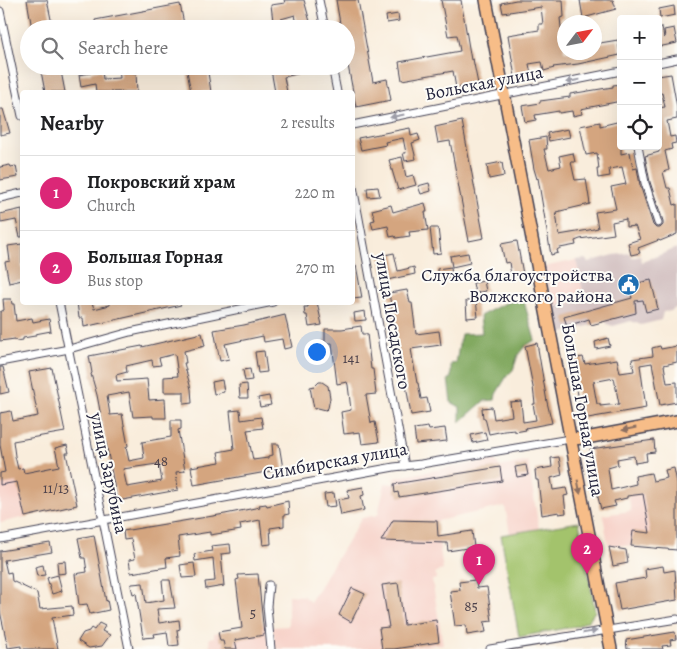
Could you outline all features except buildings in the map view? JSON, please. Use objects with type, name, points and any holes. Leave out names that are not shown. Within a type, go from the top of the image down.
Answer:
[{"type":"main road","name":"Большая Горная улица","points":[[486,0],[611,649]]},
{"type":"main road","name":"Симбирская улица","points":[[570,439],[586,438],[677,421]]},
{"type":"street","points":[[319,0],[323,20]]},
{"type":"street","points":[[0,11],[20,106]]},
{"type":"street","points":[[662,62],[677,59]]},
{"type":"street","name":"Вольская улица","points":[[355,124],[617,72]]},
{"type":"street","points":[[334,75],[337,90]]},
{"type":"street","points":[[639,150],[645,183],[658,223]]},
{"type":"street","points":[[0,198],[20,194]]},
{"type":"street","name":"улица Посадского","points":[[355,198],[405,466]]},
{"type":"street","name":"улица Зарубина","points":[[60,305],[130,649]]},
{"type":"street","points":[[0,362],[259,305]]},
{"type":"street","name":"Симбирская улица","points":[[0,539],[405,466],[570,439]]},
{"type":"street","points":[[269,585],[267,606],[270,646]]},
{"type":"street","points":[[490,649],[677,619]]},
{"type":"shaded area","name":"Служба благоустройства Волжского района","points":[[677,248],[677,307],[671,311],[663,312],[661,320],[641,325],[631,321],[613,326],[607,324],[606,321],[558,334],[553,307],[585,300],[576,260],[585,259],[588,262],[630,253],[632,258],[640,256],[642,262]]},
{"type":"shaded area","points":[[576,260],[585,300],[553,307],[544,267]]},
{"type":"shaded area","points":[[494,459],[500,467],[528,461],[539,529],[510,534],[505,506],[437,521],[393,520],[382,540],[439,543],[443,570],[435,572],[436,579],[432,580],[443,644],[397,649],[275,649],[273,627],[288,626],[288,595],[303,596],[310,602],[362,518],[378,515],[385,483],[394,484],[394,479],[399,477]]},
{"type":"shaded area","points":[[24,467],[34,515],[0,523],[0,472]]},
{"type":"shaded area","points":[[653,481],[661,534],[631,546],[608,544],[603,515],[631,511],[628,493]]},
{"type":"shaded area","points":[[265,624],[269,649],[210,649],[209,638],[214,637],[214,633]]},
{"type":"green space","points":[[523,298],[535,340],[525,346],[518,355],[513,370],[496,394],[495,400],[484,401],[460,422],[460,407],[451,402],[448,379],[451,378],[451,364],[456,363],[461,334],[482,333],[480,316],[503,304]]},
{"type":"green space","points":[[579,522],[595,611],[589,620],[577,626],[519,637],[501,535]]},
{"type":"place","name":"Служба благоустройства Волжского района","points":[[629,285]]},
{"type":"place","name":"Большая Горная","points":[[587,574]]},
{"type":"place","name":"Покровский храм","points":[[479,585]]}]
